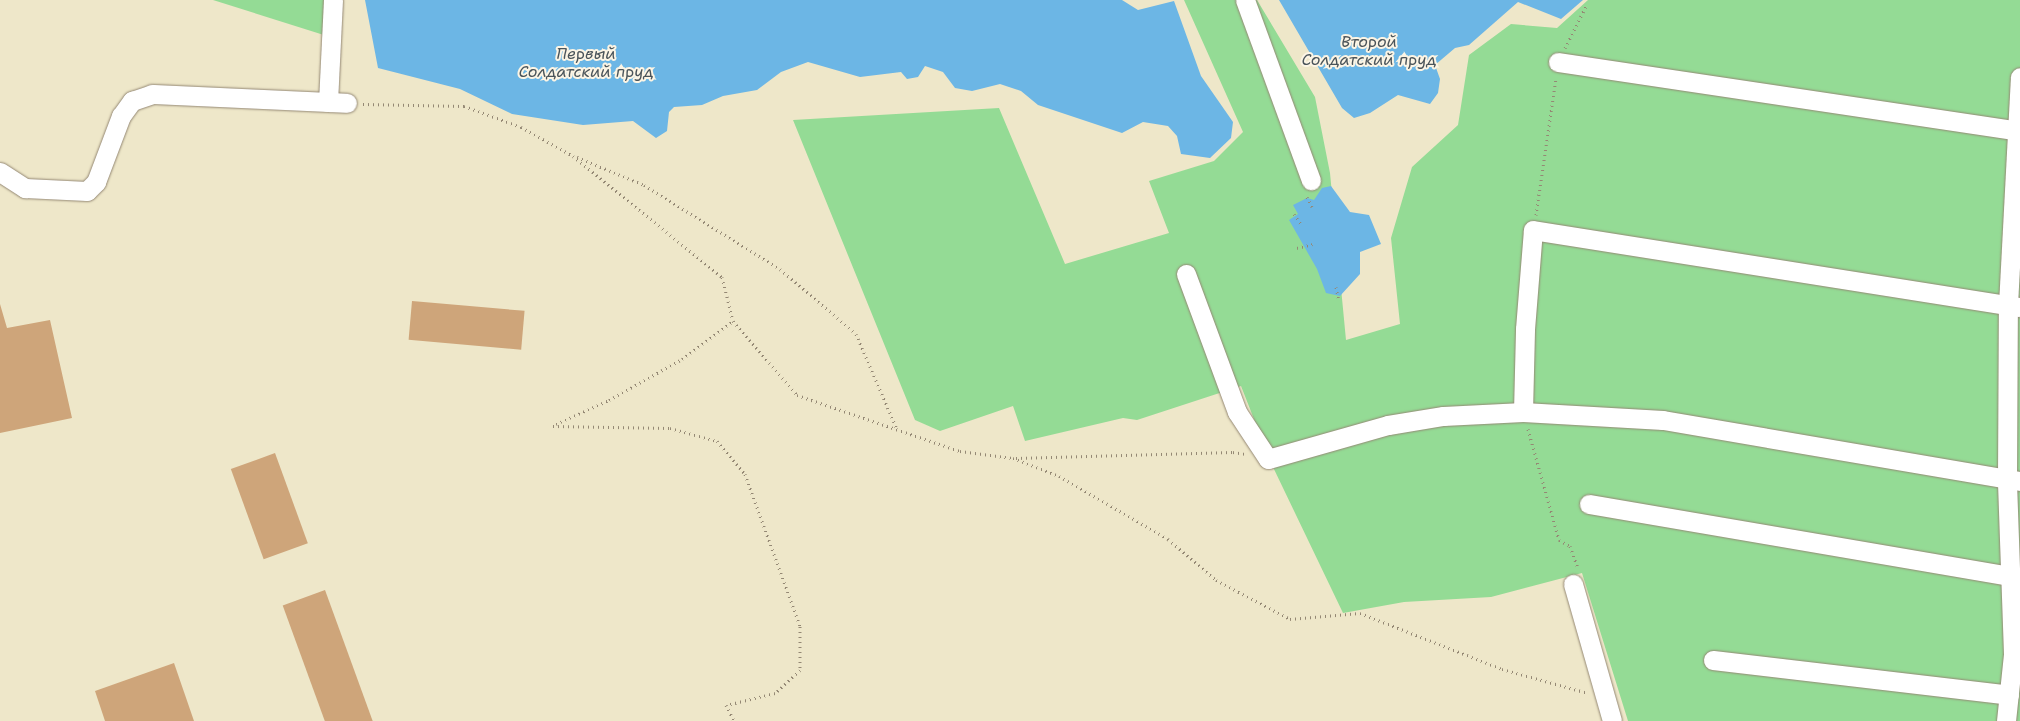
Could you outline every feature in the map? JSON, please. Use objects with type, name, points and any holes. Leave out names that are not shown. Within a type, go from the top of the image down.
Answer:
[{"type":"lane","points":[[328,102],[333,0]]},
{"type":"lane","points":[[1245,0],[1309,188]]},
{"type":"lane","points":[[1558,62],[2018,130]]},
{"type":"lane","points":[[2006,721],[2017,654],[2010,576],[2014,480],[2014,306],[2020,77]]},
{"type":"lane","points":[[0,172],[25,188],[87,191],[96,182],[121,116],[132,100],[152,94],[348,103]]},
{"type":"lane","points":[[1523,412],[1525,329],[1533,230],[2014,306]]},
{"type":"lane","points":[[1186,274],[1236,412],[1268,459],[1388,425],[1443,416],[1523,412],[1663,420],[2014,480]]},
{"type":"lane","points":[[1589,504],[2010,576]]},
{"type":"lane","points":[[1573,584],[1612,721]]},
{"type":"lane","points":[[1713,660],[2009,695]]},
{"type":"path","points":[[1533,230],[1558,62],[1586,6]]},
{"type":"path","points":[[348,103],[464,106],[521,127],[573,156],[644,185],[780,269],[856,334],[898,429]]},
{"type":"path","points":[[573,156],[722,277],[734,322],[797,395],[960,450],[1013,458],[1232,452],[1268,459]]},
{"type":"path","points":[[1309,188],[1312,207]]},
{"type":"path","points":[[1294,214],[1302,226]]},
{"type":"path","points":[[1297,248],[1313,244]]},
{"type":"path","points":[[1336,287],[1339,301]]},
{"type":"path","points":[[734,322],[682,359],[609,400],[554,426],[670,428],[717,441],[745,474],[800,626],[800,670],[775,693],[726,705],[734,721]]},
{"type":"path","points":[[1523,412],[1559,540],[1570,546],[1581,577],[1573,584]]},
{"type":"path","points":[[1013,458],[1059,476],[1168,538],[1216,580],[1290,619],[1360,613],[1502,669],[1605,698]]},
{"type":"green space","points":[[213,0],[328,0],[327,36]]},
{"type":"green space","points":[[1184,0],[1257,0],[1315,97],[1330,173],[1346,340],[1400,324],[1391,238],[1412,167],[1458,125],[1469,55],[1511,24],[1557,28],[1588,0],[2020,0],[2020,721],[1628,721],[1582,573],[1491,597],[1404,602],[1343,613],[1272,465],[1241,386],[1137,420],[1123,418],[1025,441],[1013,406],[940,431],[915,420],[793,120],[999,108],[1065,264],[1169,233],[1149,181],[1214,161],[1243,132]]},
{"type":"water","name":"Первый Солдатский пруд","points":[[365,0],[1122,0],[1138,10],[1174,1],[1201,76],[1233,122],[1231,138],[1210,158],[1181,154],[1177,136],[1168,126],[1143,122],[1122,133],[1038,105],[1021,91],[1000,84],[972,91],[955,88],[943,72],[925,66],[918,77],[907,79],[901,72],[860,77],[808,62],[781,72],[757,90],[723,96],[702,105],[674,107],[669,112],[667,131],[656,138],[633,121],[583,125],[512,114],[460,89],[378,68]]},
{"type":"water","name":"Второй Солдатский пруд","points":[[1279,0],[1583,0],[1561,19],[1518,2],[1469,45],[1455,48],[1435,65],[1440,79],[1438,93],[1430,104],[1398,95],[1370,113],[1354,118],[1342,108]]},
{"type":"water","points":[[1331,186],[1350,212],[1369,215],[1381,244],[1360,252],[1360,274],[1340,296],[1326,293],[1317,269],[1289,220],[1298,214],[1293,205],[1307,198],[1314,200],[1322,188]]},
{"type":"building","points":[[412,301],[525,311],[521,350],[409,340]]},
{"type":"building","points":[[0,304],[7,328],[50,320],[72,418],[0,433]]},
{"type":"building","points":[[275,453],[308,543],[264,559],[231,469]]},
{"type":"building","points":[[325,590],[373,721],[325,721],[283,605]]},
{"type":"building","points":[[174,663],[194,721],[105,721],[95,691]]}]
